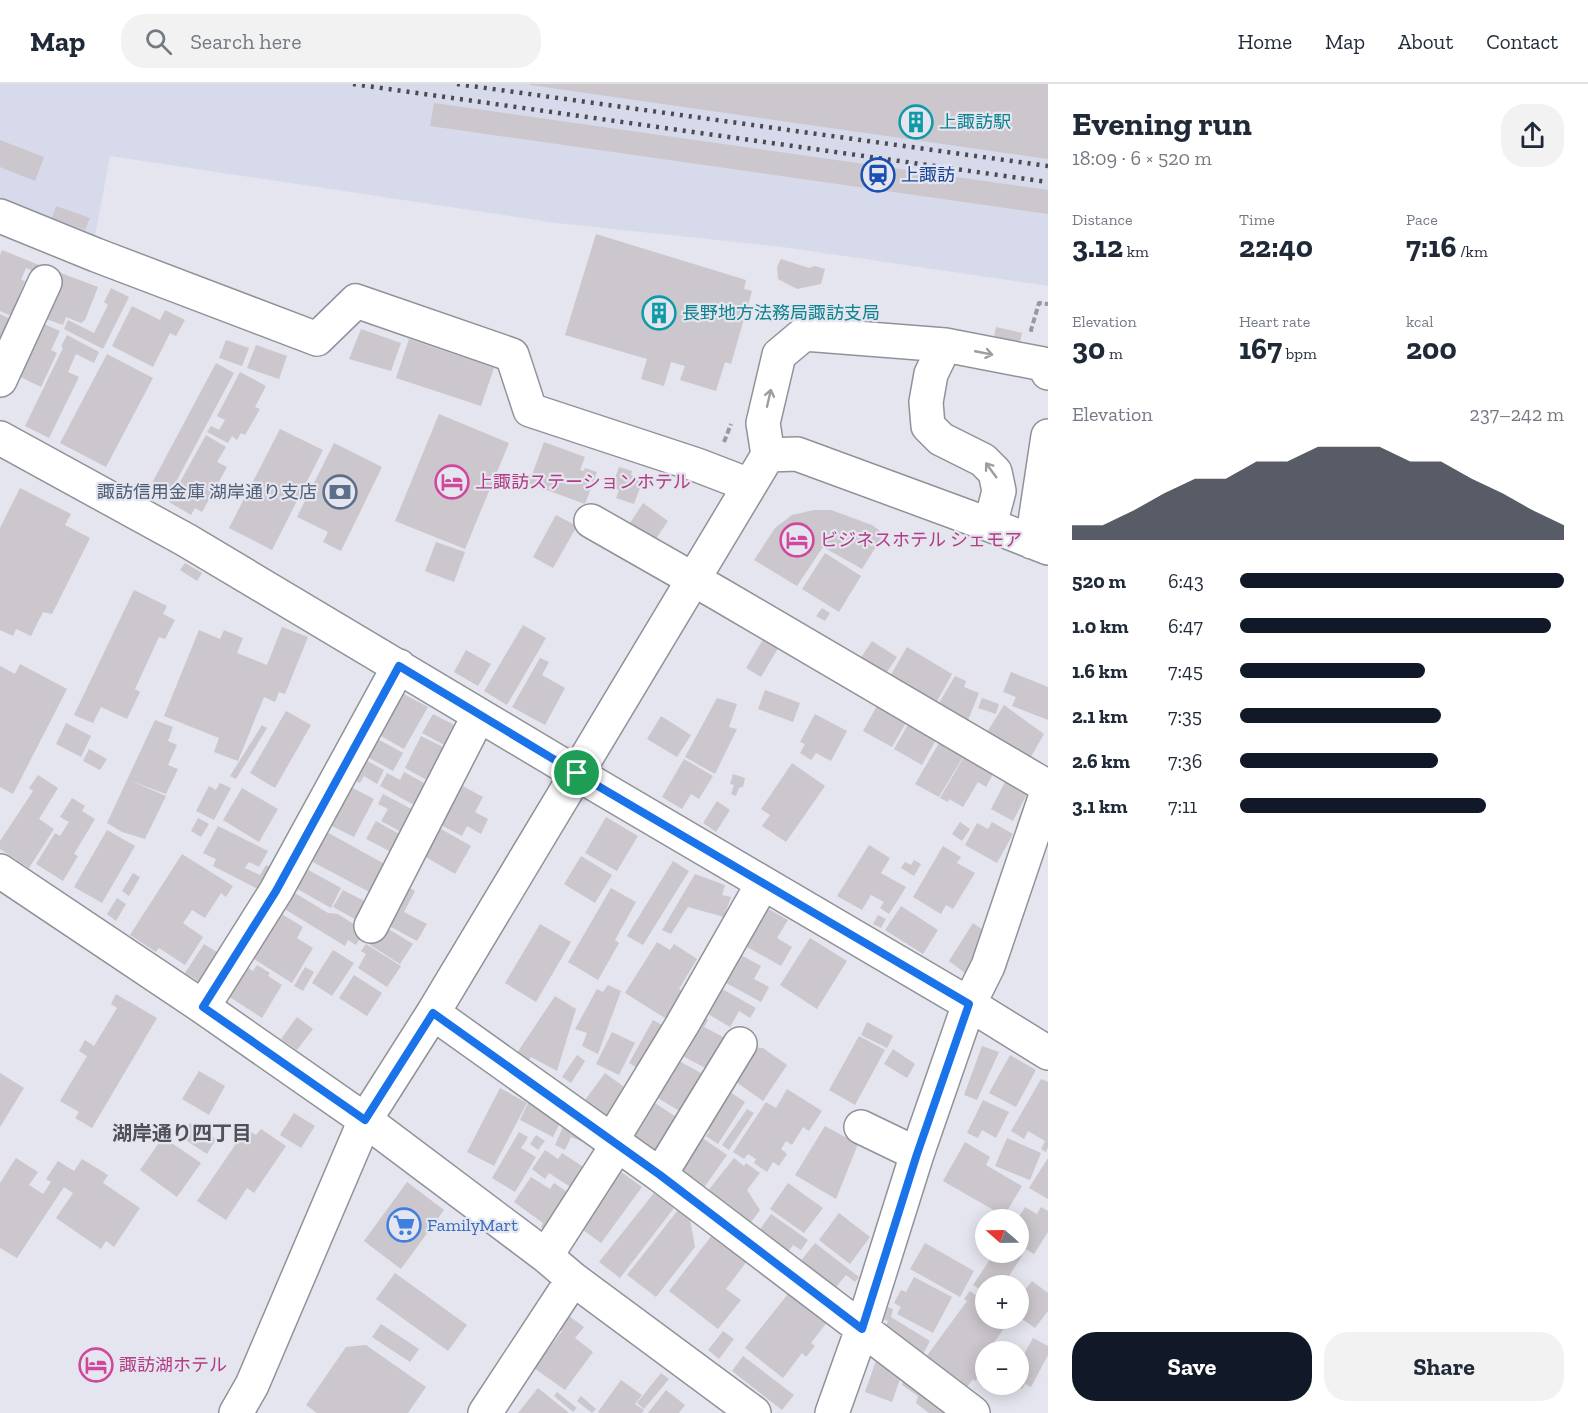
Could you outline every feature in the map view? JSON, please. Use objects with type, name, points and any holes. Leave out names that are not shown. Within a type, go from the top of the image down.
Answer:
[{"type":"street","points":[[0,216],[317,339],[356,301],[512,355],[530,410],[697,465],[749,485]]},
{"type":"street","points":[[0,380],[45,282]]},
{"type":"street","points":[[236,1413],[252,1385],[365,1120],[433,1013],[768,455],[763,423],[779,355],[804,334],[945,345],[1043,364],[1048,372]]},
{"type":"street","points":[[945,345],[932,374],[926,402],[928,426],[941,439],[983,460],[995,472],[999,491],[990,525]]},
{"type":"street","points":[[768,455],[797,454],[1040,545],[1048,436]]},
{"type":"street","points":[[0,438],[186,540],[1048,1053]]},
{"type":"street","points":[[591,520],[1048,788],[988,966],[969,1004],[917,1154],[862,1329],[832,1413]]},
{"type":"street","points":[[203,1007],[276,891],[399,666]]},
{"type":"street","points":[[371,926],[479,715]]},
{"type":"street","points":[[0,872],[203,1007],[365,1120],[546,1256],[573,1280],[754,1413]]},
{"type":"street","points":[[546,1256],[615,1142],[763,883]]},
{"type":"street","points":[[433,1013],[660,1175],[973,1413]]},
{"type":"street","points":[[660,1175],[740,1044]]},
{"type":"street","points":[[861,1127],[917,1154]]},
{"type":"street","points":[[485,1413],[573,1280]]},
{"type":"path","points":[[1040,332],[1031,330],[1039,303],[1048,304]]},
{"type":"shaded area","points":[[0,84],[1048,84],[1048,286],[783,247],[557,223],[110,156],[95,236],[0,201]]},
{"type":"building","name":"上諏訪駅","points":[[1048,84],[1048,159],[530,85]]},
{"type":"building","points":[[434,103],[1048,190],[1048,214],[430,126]]},
{"type":"building","points":[[0,140],[44,157],[35,181],[0,167]]},
{"type":"building","points":[[56,206],[90,218],[85,230],[52,218]]},
{"type":"building","name":"長野地方法務局諏訪支局","points":[[596,234],[746,280],[744,289],[752,291],[731,364],[725,362],[716,391],[680,380],[685,366],[671,362],[664,386],[641,379],[647,359],[565,335]]},
{"type":"building","points":[[2,250],[39,265],[36,272],[26,268],[21,280],[25,281],[19,295],[25,297],[14,317],[0,311],[0,255]]},
{"type":"building","points":[[781,259],[809,268],[815,266],[825,269],[821,284],[797,289],[778,279],[777,267]]},
{"type":"building","points":[[50,269],[98,287],[85,320],[81,323],[66,317],[63,325],[40,317]]},
{"type":"building","points":[[111,288],[129,297],[103,349],[64,329],[68,320],[94,333],[108,305],[104,302]]},
{"type":"building","points":[[132,306],[160,320],[165,310],[185,320],[176,336],[170,333],[153,367],[112,346]]},
{"type":"building","points":[[0,314],[20,324],[0,362]]},
{"type":"building","points":[[37,321],[60,331],[51,350],[57,353],[41,387],[12,373]]},
{"type":"building","points":[[996,327],[1022,333],[1020,342],[994,337]]},
{"type":"building","points":[[361,329],[401,343],[391,371],[349,359]]},
{"type":"building","points":[[67,335],[99,352],[94,363],[76,354],[68,372],[79,377],[49,438],[25,426],[63,348],[61,346]]},
{"type":"building","points":[[409,339],[494,368],[481,406],[396,378]]},
{"type":"building","points":[[226,340],[249,348],[242,366],[219,358]]},
{"type":"building","points":[[256,345],[287,356],[279,379],[247,368]]},
{"type":"building","points":[[107,354],[153,378],[106,467],[60,443]]},
{"type":"building","points":[[216,363],[234,373],[169,495],[151,485]]},
{"type":"building","points":[[240,372],[266,386],[255,407],[260,409],[245,435],[241,433],[237,440],[232,436],[228,443],[207,432],[211,426],[219,430],[225,420],[217,416]]},
{"type":"building","name":"上諏訪ステーションホテル","points":[[439,414],[509,443],[465,549],[395,521]]},
{"type":"building","points":[[280,429],[323,450],[272,550],[229,528]]},
{"type":"building","points":[[206,435],[226,447],[217,462],[227,467],[202,512],[195,508],[191,515],[169,502]]},
{"type":"building","points":[[544,442],[585,457],[580,470],[584,471],[585,468],[597,472],[585,504],[525,482],[528,474],[532,475]]},
{"type":"building","name":"諏訪信用金庫 湖岸通り支店","points":[[334,443],[382,467],[341,551],[323,542],[328,532],[297,517]]},
{"type":"building","points":[[619,467],[632,471],[631,475],[643,480],[634,504],[616,498],[619,490],[612,487]]},
{"type":"building","points":[[20,488],[71,514],[65,525],[90,538],[52,614],[43,612],[31,636],[16,629],[13,636],[0,630],[0,528]]},
{"type":"building","points":[[643,503],[668,521],[653,543],[628,526]]},
{"type":"building","points":[[814,510],[831,510],[872,525],[884,534],[862,569],[823,547],[797,586],[754,560],[775,528],[792,515]]},
{"type":"building","points":[[556,515],[577,526],[553,568],[533,557]]},
{"type":"building","points":[[436,542],[465,552],[454,582],[425,571]]},
{"type":"building","points":[[825,553],[861,576],[839,612],[802,589]]},
{"type":"building","points":[[185,563],[202,573],[197,581],[180,570]]},
{"type":"building","points":[[134,590],[167,606],[163,614],[175,620],[165,639],[159,637],[135,689],[140,692],[127,719],[101,707],[93,723],[74,715]]},
{"type":"building","points":[[822,608],[830,613],[825,621],[816,616]]},
{"type":"building","points":[[523,625],[546,638],[507,705],[484,691]]},
{"type":"building","points":[[282,627],[308,637],[285,694],[279,692],[275,702],[264,697],[238,761],[214,752],[219,738],[164,716],[199,630],[220,639],[224,630],[243,638],[237,653],[267,665]]},
{"type":"building","points":[[765,636],[780,645],[761,677],[746,668]]},
{"type":"building","points":[[872,641],[897,657],[885,675],[860,659]]},
{"type":"building","points":[[907,647],[952,674],[935,705],[889,678]]},
{"type":"building","points":[[466,650],[491,664],[478,686],[454,672]]},
{"type":"building","points":[[540,658],[549,662],[542,675],[565,688],[545,725],[512,707]]},
{"type":"building","points":[[20,664],[67,689],[13,794],[0,787],[0,666],[15,674]]},
{"type":"building","points":[[1011,672],[1048,687],[1048,720],[1012,706],[1016,697],[1003,692]]},
{"type":"building","points":[[955,676],[966,681],[964,687],[979,693],[966,725],[936,708]]},
{"type":"building","points":[[765,690],[800,703],[793,722],[758,709]]},
{"type":"building","points":[[398,691],[428,707],[404,749],[374,732]]},
{"type":"building","points":[[717,698],[737,704],[729,727],[737,729],[715,774],[685,757]]},
{"type":"building","points":[[982,698],[999,704],[996,714],[978,708]]},
{"type":"building","points":[[878,704],[907,721],[892,747],[863,731]]},
{"type":"building","points":[[1004,705],[1044,734],[1028,762],[984,737]]},
{"type":"building","points":[[286,711],[311,725],[275,788],[250,773]]},
{"type":"building","points":[[433,714],[464,730],[452,749],[422,733]]},
{"type":"building","points":[[815,714],[847,731],[831,761],[816,753],[811,760],[800,753],[805,744],[800,742]]},
{"type":"building","points":[[661,716],[691,735],[677,757],[647,739]]},
{"type":"building","points":[[155,720],[173,727],[168,741],[177,745],[168,765],[178,769],[166,794],[131,781],[166,796],[145,839],[122,832],[107,823]]},
{"type":"building","points":[[910,721],[938,736],[922,765],[894,749]]},
{"type":"building","points":[[66,723],[91,736],[81,757],[56,744]]},
{"type":"building","points":[[262,725],[267,728],[236,779],[230,776]]},
{"type":"building","points":[[372,736],[403,753],[393,771],[362,754]]},
{"type":"building","points":[[421,736],[451,751],[434,784],[405,768]]},
{"type":"building","points":[[939,743],[963,757],[939,797],[915,784]]},
{"type":"building","points":[[89,749],[107,759],[100,770],[83,761]]},
{"type":"building","points":[[965,755],[994,772],[986,787],[978,782],[963,807],[949,799],[948,802],[940,798]]},
{"type":"building","points":[[358,756],[384,770],[377,784],[364,776],[360,783],[347,777]]},
{"type":"building","points":[[684,759],[713,776],[699,799],[691,794],[682,809],[662,797]]},
{"type":"building","points":[[792,763],[825,786],[786,842],[762,826],[770,815],[761,809]]},
{"type":"building","points":[[404,772],[433,788],[421,809],[380,786],[387,773],[400,780]]},
{"type":"building","points":[[733,774],[745,778],[743,787],[739,788],[736,796],[731,794],[734,785],[730,784]]},
{"type":"building","points":[[38,775],[58,788],[39,819],[54,829],[29,868],[0,849],[0,841],[33,791],[29,788]]},
{"type":"building","points":[[1006,780],[1028,792],[1013,821],[991,809]]},
{"type":"building","points":[[220,783],[231,788],[214,820],[196,811],[209,786],[216,790]]},
{"type":"building","points":[[457,783],[483,797],[475,812],[488,819],[481,834],[467,826],[462,836],[435,822]]},
{"type":"building","points":[[345,784],[374,799],[354,837],[330,825]]},
{"type":"building","points":[[242,788],[278,809],[259,842],[223,820]]},
{"type":"building","points":[[383,794],[419,813],[407,835],[381,821],[388,809],[378,804]]},
{"type":"building","points":[[72,798],[85,806],[82,811],[95,819],[74,854],[78,856],[63,881],[36,864],[55,833],[60,836],[69,822],[60,817]]},
{"type":"building","points":[[717,801],[730,810],[716,832],[703,823]]},
{"type":"building","points":[[606,817],[638,836],[617,871],[585,853]]},
{"type":"building","points":[[198,818],[209,824],[201,837],[191,831]]},
{"type":"building","points":[[376,821],[406,838],[397,855],[366,839]]},
{"type":"building","points":[[960,822],[970,829],[962,841],[952,834]]},
{"type":"building","points":[[992,822],[1013,834],[997,863],[965,845],[977,823],[988,829]]},
{"type":"building","points":[[434,825],[471,846],[455,874],[417,852]]},
{"type":"building","points":[[218,826],[268,851],[259,867],[249,862],[245,868],[260,875],[266,865],[276,870],[264,892],[213,866],[216,859],[203,853]]},
{"type":"building","points":[[107,830],[135,846],[102,903],[74,887]]},
{"type":"building","points":[[325,831],[390,867],[375,895],[309,860]]},
{"type":"building","points":[[869,845],[890,858],[881,873],[906,887],[889,914],[880,908],[884,902],[871,895],[862,910],[837,896]]},
{"type":"building","points":[[943,846],[961,857],[957,863],[975,873],[953,909],[946,905],[941,914],[913,897]]},
{"type":"building","points":[[182,854],[233,886],[226,897],[221,893],[205,918],[192,910],[183,923],[203,937],[185,965],[159,948],[156,952],[130,935]]},
{"type":"building","points":[[581,856],[612,875],[595,903],[564,884]]},
{"type":"building","points":[[914,860],[921,864],[914,876],[901,868],[905,862],[911,865]]},
{"type":"building","points":[[673,861],[689,871],[643,945],[627,936]]},
{"type":"building","points":[[303,867],[341,888],[331,908],[292,886]]},
{"type":"building","points":[[133,873],[140,877],[129,896],[122,891]]},
{"type":"building","points":[[695,874],[725,885],[722,895],[731,897],[724,917],[688,907],[671,934],[662,930]]},
{"type":"building","points":[[400,883],[415,891],[404,912],[427,924],[417,941],[380,921]]},
{"type":"building","points":[[611,888],[636,902],[615,940],[619,943],[598,980],[568,962]]},
{"type":"building","points":[[288,889],[328,913],[338,914],[355,925],[353,929],[362,935],[356,945],[348,940],[345,946],[278,905]]},
{"type":"building","points":[[343,890],[372,905],[362,923],[333,907]]},
{"type":"building","points":[[117,898],[126,904],[116,921],[107,914]]},
{"type":"building","points":[[761,905],[788,920],[777,938],[792,947],[781,966],[740,943]]},
{"type":"building","points":[[901,906],[938,930],[923,954],[885,930]]},
{"type":"building","points":[[280,913],[303,927],[297,938],[313,948],[292,983],[246,954]]},
{"type":"building","points":[[878,915],[886,919],[881,928],[873,924]]},
{"type":"building","points":[[973,923],[986,932],[969,976],[949,961]]},
{"type":"building","points":[[540,924],[571,942],[536,1002],[505,983]]},
{"type":"building","points":[[382,925],[413,944],[400,964],[370,945]]},
{"type":"building","points":[[810,938],[847,961],[817,1009],[780,985]]},
{"type":"building","points":[[657,942],[670,950],[674,944],[697,959],[679,989],[689,995],[673,1023],[625,993]]},
{"type":"building","points":[[204,944],[220,954],[201,983],[185,973]]},
{"type":"building","points":[[366,944],[401,966],[387,987],[358,968],[366,954],[361,951]]},
{"type":"building","points":[[333,950],[354,963],[332,996],[312,983]]},
{"type":"building","points":[[741,955],[761,966],[754,979],[769,987],[761,1002],[719,979]]},
{"type":"building","points":[[243,965],[253,971],[257,965],[270,973],[268,976],[282,985],[262,1018],[225,994]]},
{"type":"building","points":[[305,967],[314,972],[303,991],[294,986]]},
{"type":"building","points":[[354,975],[382,993],[367,1016],[339,998]]},
{"type":"building","points":[[608,985],[621,991],[598,1054],[582,1046],[587,1033],[575,1029],[597,989],[603,992]]},
{"type":"building","points":[[717,986],[756,1008],[750,1018],[739,1011],[730,1027],[703,1011]]},
{"type":"building","points":[[116,994],[157,1018],[92,1128],[75,1118],[79,1112],[60,1101],[87,1056],[79,1051],[85,1040],[94,1046],[117,1008],[111,1004]]},
{"type":"building","points":[[555,996],[576,1009],[557,1071],[531,1057],[524,1065],[515,1056]]},
{"type":"building","points":[[697,1014],[708,1020],[704,1027],[729,1040],[713,1072],[677,1053]]},
{"type":"building","points":[[297,1017],[313,1029],[297,1050],[281,1039]]},
{"type":"building","points":[[653,1020],[667,1028],[643,1071],[629,1063]]},
{"type":"building","points":[[867,1022],[893,1036],[887,1048],[861,1035]]},
{"type":"building","points":[[612,1032],[635,1043],[619,1075],[596,1064]]},
{"type":"building","points":[[859,1036],[885,1050],[855,1105],[829,1090]]},
{"type":"building","points":[[982,1046],[999,1052],[977,1100],[964,1095]]},
{"type":"building","points":[[748,1047],[763,1048],[787,1065],[763,1101],[732,1079]]},
{"type":"building","points":[[893,1049],[915,1064],[907,1078],[884,1064]]},
{"type":"building","points":[[577,1055],[585,1061],[571,1083],[562,1077]]},
{"type":"building","points":[[1010,1055],[1036,1070],[1016,1107],[989,1093]]},
{"type":"building","points":[[674,1058],[708,1077],[686,1115],[653,1095]]},
{"type":"building","points":[[199,1071],[225,1086],[209,1115],[182,1099]]},
{"type":"building","points":[[0,1073],[24,1088],[0,1127]]},
{"type":"building","points":[[605,1073],[631,1092],[608,1123],[582,1104]]},
{"type":"building","points":[[1041,1079],[1048,1082],[1048,1147],[1046,1152],[1041,1149],[1045,1141],[1028,1131],[1024,1139],[1011,1131]]},
{"type":"building","points":[[500,1088],[527,1103],[494,1166],[467,1152]]},
{"type":"building","points":[[787,1089],[822,1111],[809,1131],[803,1127],[792,1145],[786,1141],[781,1149],[787,1154],[779,1166],[773,1162],[767,1172],[754,1163],[756,1159],[748,1154],[744,1159],[733,1152],[766,1102],[776,1108]]},
{"type":"building","points":[[724,1092],[729,1095],[730,1092],[745,1102],[718,1144],[706,1136],[710,1131],[702,1126]]},
{"type":"building","points":[[650,1100],[681,1120],[657,1157],[626,1137]]},
{"type":"building","points":[[983,1100],[1009,1112],[996,1138],[982,1130],[978,1138],[967,1133]]},
{"type":"building","points":[[529,1101],[563,1117],[553,1137],[520,1120]]},
{"type":"building","points":[[747,1109],[754,1113],[729,1150],[722,1145]]},
{"type":"building","points":[[294,1113],[315,1126],[301,1148],[280,1135]]},
{"type":"building","points":[[566,1120],[588,1129],[583,1142],[571,1137],[565,1150],[555,1145]]},
{"type":"building","points":[[190,1123],[216,1139],[207,1154],[181,1137]]},
{"type":"building","points":[[825,1126],[858,1144],[836,1199],[795,1175]]},
{"type":"building","points":[[246,1129],[256,1135],[261,1129],[286,1146],[254,1193],[247,1188],[226,1220],[197,1201]]},
{"type":"building","points":[[519,1132],[528,1137],[521,1148],[536,1157],[515,1192],[492,1178]]},
{"type":"building","points":[[695,1133],[727,1155],[701,1192],[669,1171]]},
{"type":"building","points":[[536,1135],[545,1141],[538,1150],[530,1144]]},
{"type":"building","points":[[163,1137],[201,1163],[177,1197],[140,1170]]},
{"type":"building","points":[[1007,1138],[1041,1153],[1030,1180],[995,1166]]},
{"type":"building","points":[[965,1142],[990,1157],[986,1165],[1022,1186],[1008,1209],[992,1209],[943,1181]]},
{"type":"building","points":[[545,1150],[558,1159],[562,1153],[588,1170],[575,1190],[549,1173],[545,1179],[532,1169]]},
{"type":"building","points":[[16,1158],[38,1172],[29,1185],[43,1194],[51,1182],[46,1179],[58,1161],[74,1171],[82,1159],[108,1175],[103,1183],[140,1208],[114,1247],[106,1241],[101,1249],[56,1218],[73,1193],[64,1187],[17,1258],[0,1248],[0,1183]]},
{"type":"building","points":[[734,1158],[744,1166],[746,1163],[760,1173],[747,1190],[760,1210],[746,1229],[703,1197]]},
{"type":"building","points":[[1048,1158],[1048,1199],[1029,1188]]},
{"type":"building","points":[[613,1166],[642,1187],[601,1243],[572,1222]]},
{"type":"building","points":[[531,1177],[550,1189],[554,1183],[573,1196],[548,1232],[541,1227],[543,1223],[514,1202]]},
{"type":"building","name":"FamilyMart","points":[[407,1182],[444,1210],[401,1269],[364,1241]]},
{"type":"building","points":[[788,1183],[823,1208],[804,1233],[770,1209]]},
{"type":"building","points":[[654,1193],[674,1208],[620,1278],[599,1262]]},
{"type":"building","points":[[1041,1207],[1048,1211],[1048,1232],[1034,1254],[1029,1251],[1029,1209],[1037,1214]]},
{"type":"building","points":[[678,1210],[690,1219],[695,1247],[656,1297],[627,1275]]},
{"type":"building","points":[[839,1213],[870,1237],[850,1264],[819,1240]]},
{"type":"building","points":[[771,1214],[808,1240],[801,1250],[793,1245],[785,1256],[756,1235]]},
{"type":"building","points":[[716,1230],[750,1257],[726,1289],[741,1300],[718,1329],[669,1291]]},
{"type":"building","points":[[815,1243],[859,1277],[855,1282],[846,1275],[830,1294],[796,1267]]},
{"type":"building","points":[[925,1243],[974,1271],[960,1297],[910,1269]]},
{"type":"building","points":[[988,1263],[1017,1263],[1010,1275],[980,1275]]},
{"type":"building","points":[[395,1273],[467,1325],[448,1351],[376,1299]]},
{"type":"building","points":[[914,1277],[952,1297],[933,1333],[897,1314],[901,1307],[894,1303],[901,1290],[906,1292]]},
{"type":"building","points":[[1032,1281],[1048,1293],[1048,1311],[1035,1328],[1029,1324],[1029,1285]]},
{"type":"building","points":[[791,1290],[828,1321],[811,1343],[815,1346],[806,1357],[802,1353],[783,1378],[745,1348]]},
{"type":"building","points":[[970,1291],[975,1295],[975,1329],[1004,1329],[995,1341],[975,1341],[975,1381],[973,1379],[964,1391],[923,1361],[967,1301],[964,1299]]},
{"type":"building","points":[[888,1307],[893,1309],[891,1317],[930,1341],[921,1358],[883,1333],[888,1321],[884,1319]]},
{"type":"building","points":[[569,1316],[584,1327],[575,1338],[593,1352],[565,1390],[534,1368],[562,1331],[559,1329]]},
{"type":"building","points":[[381,1324],[419,1349],[410,1362],[372,1337]]},
{"type":"building","points":[[723,1331],[734,1339],[719,1359],[708,1350]]},
{"type":"building","points":[[1033,1338],[1048,1346],[1048,1355],[1031,1387],[1029,1386],[1029,1345]]},
{"type":"building","points":[[366,1345],[426,1387],[408,1413],[317,1413],[306,1405],[346,1347]]},
{"type":"building","points":[[743,1356],[794,1395],[782,1410],[732,1371]]},
{"type":"building","points":[[877,1358],[903,1371],[892,1402],[865,1392]]},
{"type":"building","points":[[661,1373],[669,1379],[644,1409],[637,1403]]},
{"type":"building","points":[[906,1374],[956,1413],[929,1413],[916,1403],[918,1396],[902,1385]]},
{"type":"building","points":[[621,1380],[642,1395],[635,1404],[644,1410],[642,1413],[598,1412]]},
{"type":"building","points":[[538,1388],[569,1413],[518,1413]]},
{"type":"building","points":[[666,1390],[685,1405],[679,1413],[648,1413]]},
{"type":"building","points":[[557,1392],[577,1408],[573,1412],[554,1396]]},
{"type":"building","points":[[581,1396],[596,1409],[592,1413],[577,1401]]},
{"type":"railway","points":[[353,84],[1048,182]]},
{"type":"railway","points":[[457,84],[1048,166]]},
{"type":"place","name":"上諏訪駅","points":[[916,122]]},
{"type":"place","name":"上諏訪","points":[[878,175]]},
{"type":"place","name":"長野地方法務局諏訪支局","points":[[659,313]]},
{"type":"place","name":"上諏訪ステーションホテル","points":[[452,482]]},
{"type":"place","name":"諏訪信用金庫 湖岸通り支店","points":[[340,492]]},
{"type":"place","name":"ビジネスホテル シェモア","points":[[797,540]]},
{"type":"place","name":"FamilyMart","points":[[404,1225]]},
{"type":"place","name":"諏訪湖ホテル","points":[[96,1365]]},
{"type":"district","name":"湖岸通り四丁目","points":[[182,1133]]},
{"type":"route","points":[[399,666],[577,773],[969,1004],[917,1154],[862,1329],[660,1175],[433,1013],[365,1120],[203,1007],[276,891],[399,666]]}]
